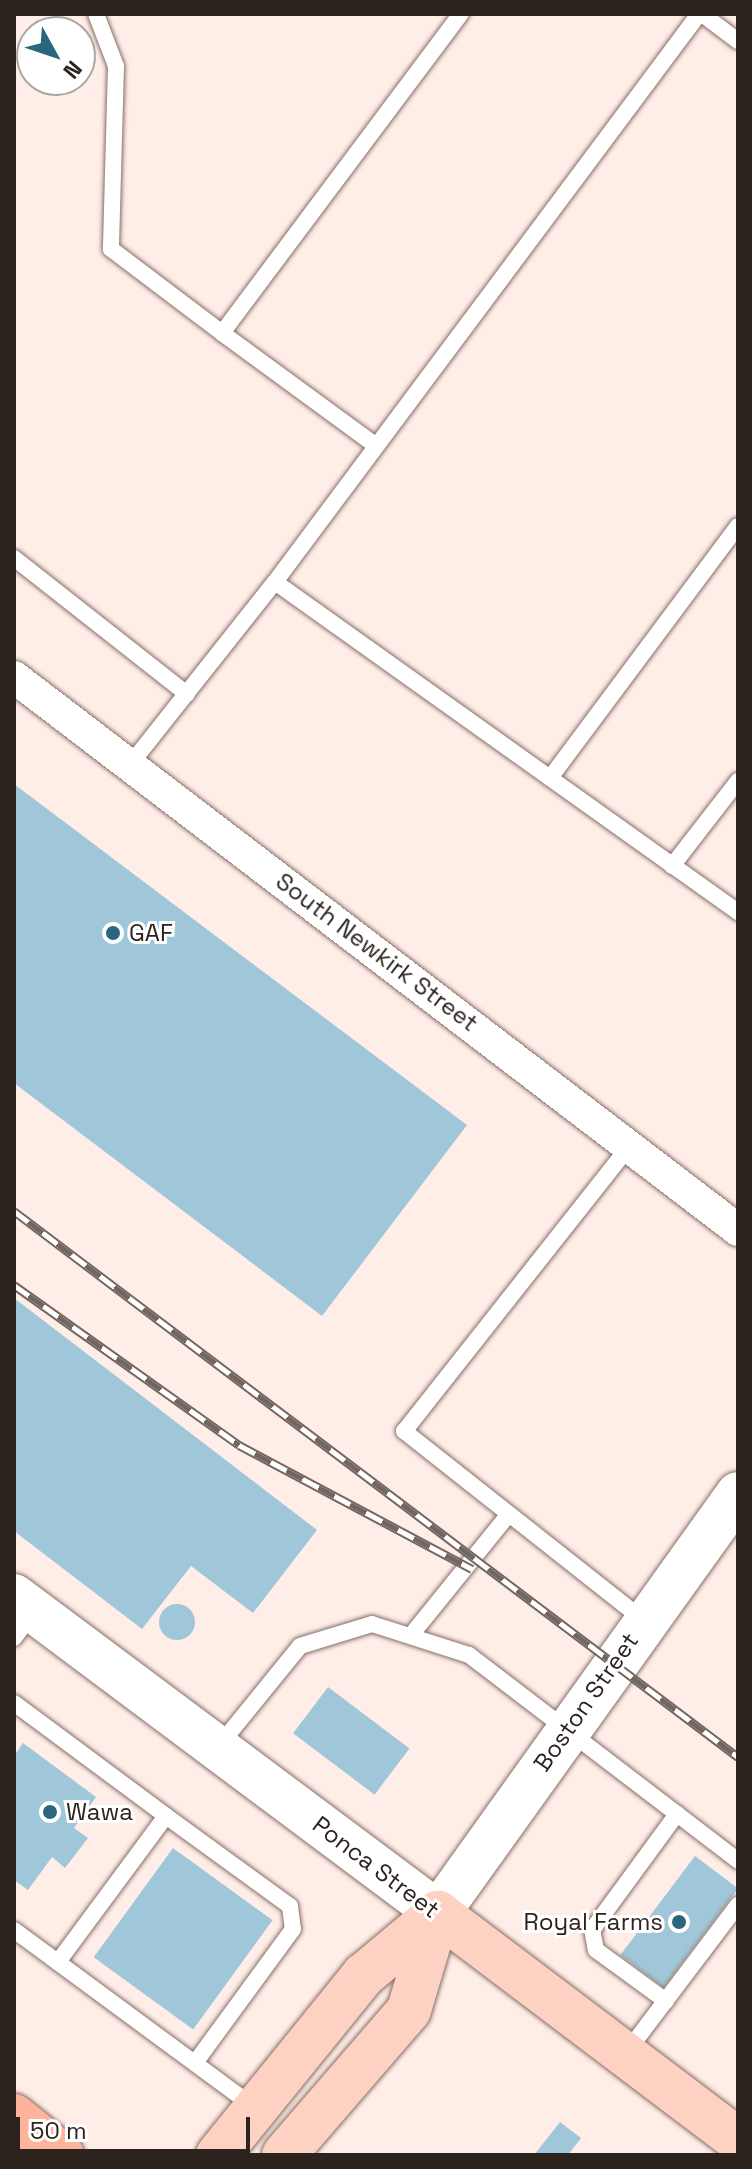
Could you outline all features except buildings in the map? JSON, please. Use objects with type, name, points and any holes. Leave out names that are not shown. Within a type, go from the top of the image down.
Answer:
[{"type":"highway","points":[[14,2116],[62,2155]]},
{"type":"main road","name":"Boston Street","points":[[438,1913],[643,1620],[738,1494]]},
{"type":"main road","name":"Ponca Street","points":[[21,1615],[217,1748],[738,2140]]},
{"type":"main road","points":[[218,2155],[253,2106],[364,1975],[438,1913]]},
{"type":"main road","points":[[284,2155],[409,2010],[438,1913]]},
{"type":"street","name":"South Newkirk Street","points":[[14,677],[631,1144],[738,1230]]},
{"type":"lane","points":[[96,14],[116,66],[111,249],[375,445]]},
{"type":"lane","points":[[222,333],[461,14]]},
{"type":"lane","points":[[129,766],[275,582],[700,14],[738,41]]},
{"type":"lane","points":[[550,778],[738,526]]},
{"type":"lane","points":[[14,558],[187,694]]},
{"type":"lane","points":[[275,582],[738,912]]},
{"type":"lane","points":[[672,866],[738,781]]},
{"type":"lane","points":[[631,1144],[404,1431],[643,1620]]},
{"type":"lane","points":[[412,1634],[509,1514]]},
{"type":"lane","points":[[217,1748],[300,1646],[372,1624],[412,1634],[469,1655],[738,1861]]},
{"type":"lane","points":[[14,1703],[290,1906],[293,1929],[195,2063]]},
{"type":"lane","points":[[666,2001],[596,1950],[592,1930],[677,1814]]},
{"type":"lane","points":[[58,1962],[166,1816]]},
{"type":"lane","points":[[625,2055],[738,1905]]},
{"type":"lane","points":[[14,1930],[253,2106]]},
{"type":"railway","points":[[14,1211],[738,1757]]},
{"type":"railway","points":[[14,1285],[239,1445],[472,1569]]},
{"type":"place","name":"GAF","points":[[113,933]]},
{"type":"place","name":"Wawa","points":[[50,1812]]},
{"type":"place","name":"Royal Farms","points":[[679,1922]]}]
